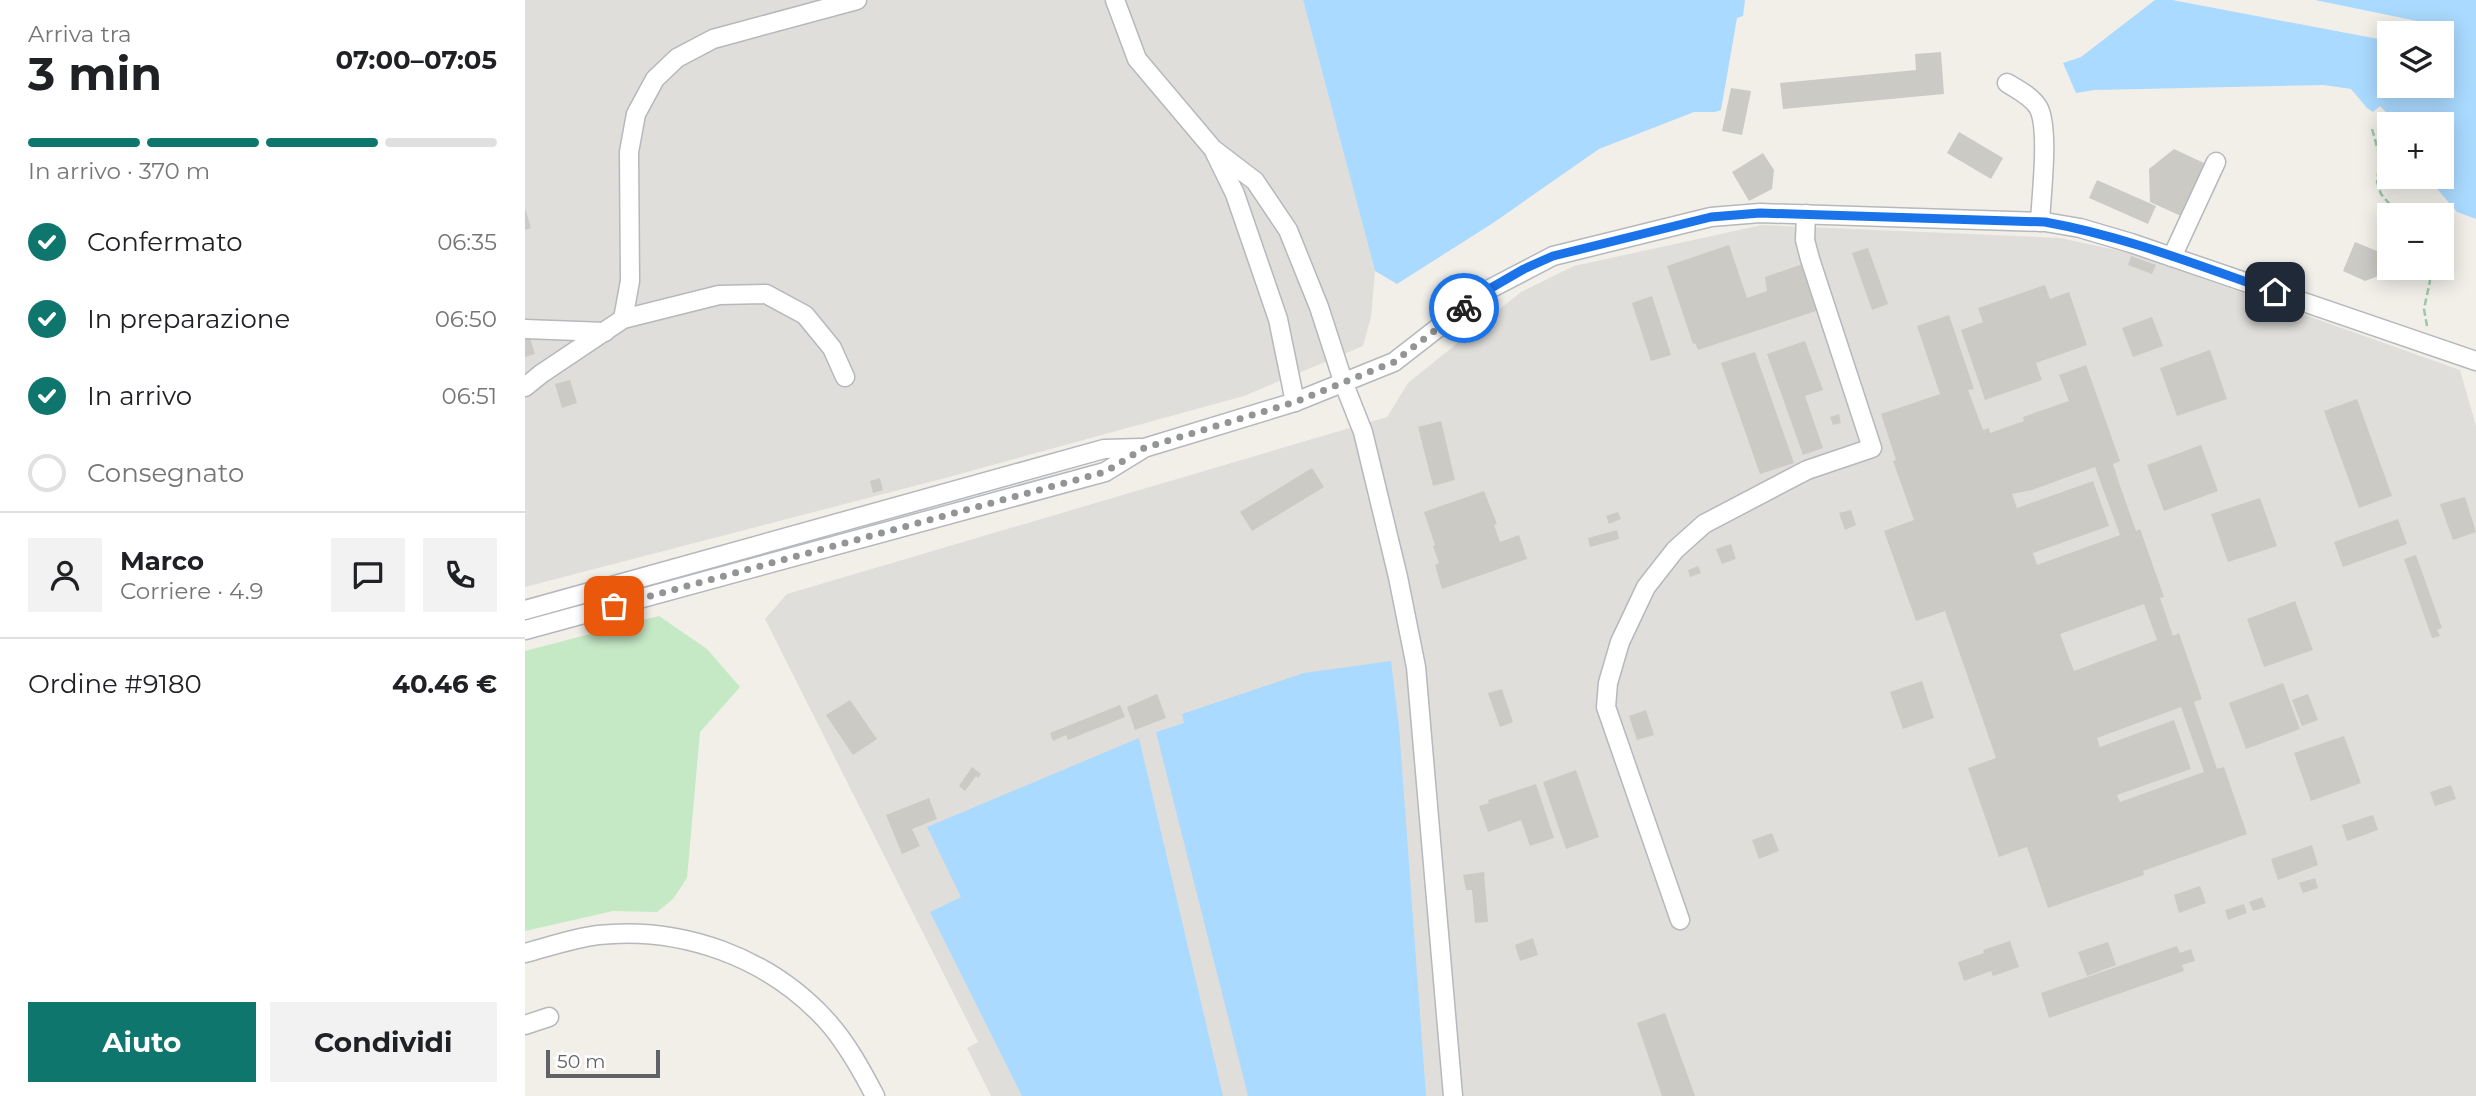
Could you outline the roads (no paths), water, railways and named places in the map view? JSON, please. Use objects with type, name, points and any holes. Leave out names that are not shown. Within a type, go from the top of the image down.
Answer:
[{"type":"street","points":[[623,319],[630,281],[629,152],[636,114],[656,79],[677,58],[713,39],[857,0]]},
{"type":"street","points":[[1115,0],[1137,59],[1213,149],[1255,181],[1288,230],[1319,307],[1363,432],[1416,667],[1453,1096]]},
{"type":"street","points":[[2007,83],[2024,93],[2038,107],[2042,121],[2044,139],[2040,222]]},
{"type":"street","points":[[1213,149],[1235,194],[1278,319],[1295,402]]},
{"type":"street","points":[[2172,257],[2216,162]]},
{"type":"street","points":[[525,630],[1105,472],[1144,448],[1295,402],[1394,362],[1484,292],[1553,256],[1711,217],[1760,213],[1806,214],[2040,222],[2080,228],[2476,361]]},
{"type":"street","points":[[1679,920],[1606,707],[1608,683],[1620,642],[1646,587],[1675,550],[1703,524],[1807,470],[1872,448],[1810,259],[1805,240],[1806,214]]},
{"type":"street","points":[[525,387],[623,319],[719,295],[766,294],[805,315],[832,348],[845,377]]},
{"type":"street","points":[[525,329],[605,332]]},
{"type":"street","points":[[525,610],[1104,449],[1144,448]]},
{"type":"street","points":[[909,503],[913,523]]},
{"type":"street","points":[[858,517],[865,536]]},
{"type":"street","points":[[525,953],[597,935],[648,934],[691,940],[738,956],[786,984],[826,1020],[858,1064],[875,1096]]},
{"type":"street","points":[[525,1026],[549,1017]]},
{"type":"water","points":[[1303,0],[1745,0],[1743,16],[1737,18],[1721,110],[1694,112],[1599,149],[1493,223],[1397,284],[1375,271]]},
{"type":"water","points":[[2155,0],[2172,0],[2377,39],[2377,98],[2454,98],[2454,21],[2417,21],[2315,0],[2476,0],[2476,219],[2457,212],[2454,203],[2449,203],[2437,189],[2454,189],[2454,112],[2386,112],[2380,106],[2373,112],[2351,89],[2324,85],[2094,90],[2076,93],[2063,63],[2081,57]]},
{"type":"water","points":[[1391,661],[1399,727],[1426,1096],[1248,1096],[1156,732],[1184,723],[1182,714],[1304,673]]},
{"type":"water","points":[[1139,738],[1223,1096],[1022,1096],[930,912],[961,897],[927,827]]}]
